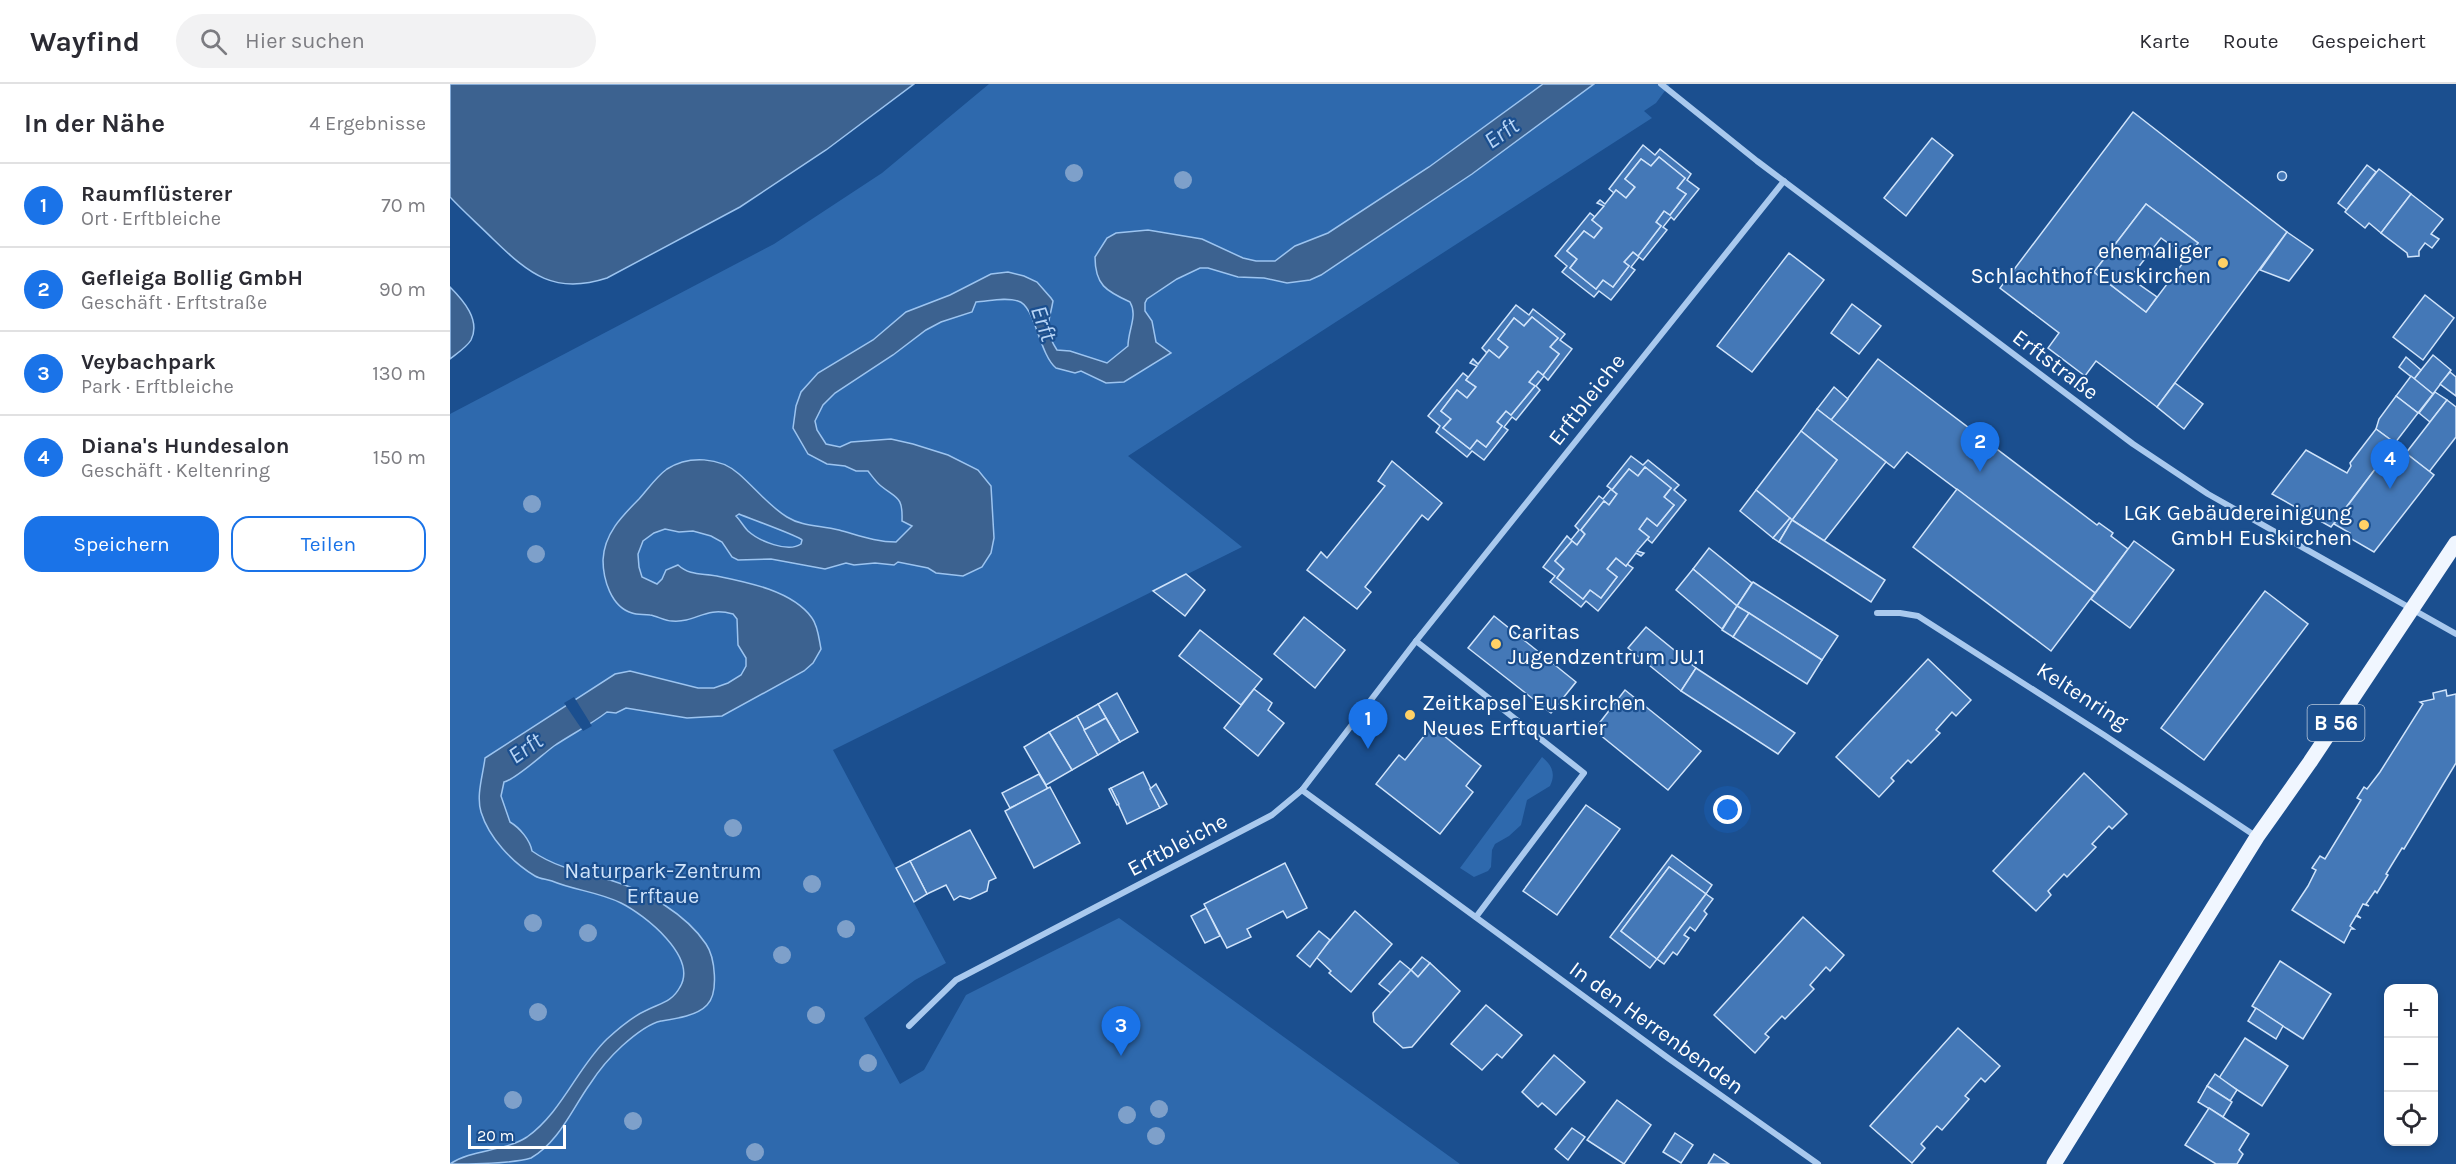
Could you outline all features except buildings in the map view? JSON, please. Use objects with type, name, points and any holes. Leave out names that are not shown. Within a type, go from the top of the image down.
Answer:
[{"type":"main road","name":"B 56","points":[[2054,1164],[2257,837],[2310,762],[2456,543]]},
{"type":"street","name":"Erftstraße","points":[[1664,86],[1784,181],[2103,422],[2157,460],[2208,494],[2456,634]]},
{"type":"street","name":"Erftbleiche","points":[[909,1026],[956,980],[1272,815],[1302,790],[1416,641],[1745,226],[1784,181]]},
{"type":"street","name":"Keltenring","points":[[1877,613],[1918,616],[2104,735],[2257,837]]},
{"type":"street","points":[[1416,641],[1584,772],[1476,917]]},
{"type":"street","name":"In den Herrenbenden","points":[[1302,790],[1668,1058],[1818,1164]]},
{"type":"green space","name":"Naturpark-Zentrum Erftaue","points":[[989,84],[1670,84],[1656,103],[1644,111],[1652,118],[1128,456],[1242,547],[833,750],[946,963],[915,980],[864,1018],[900,1084],[924,1070],[966,995],[1119,918],[1460,1164],[450,1164],[450,414],[774,244],[882,173]]},
{"type":"green space","points":[[1542,757],[1552,770],[1553,778],[1550,786],[1527,800],[1521,825],[1509,836],[1495,844],[1492,850],[1491,867],[1488,871],[1474,877],[1460,868]]},
{"type":"water","points":[[450,84],[914,84],[826,150],[740,207],[607,278],[589,283],[572,284],[558,283],[544,278],[519,263],[450,197]]},
{"type":"water","name":"Erft","points":[[1543,84],[1594,84],[1472,174],[1321,275],[1310,280],[1287,283],[1264,278],[1238,277],[1208,268],[1200,268],[1177,279],[1147,299],[1145,303],[1145,311],[1152,321],[1156,342],[1171,353],[1124,382],[1106,383],[1081,371],[1075,373],[1056,368],[1045,352],[1033,320],[1024,304],[1003,299],[976,302],[972,312],[941,322],[926,330],[835,393],[823,405],[815,421],[817,430],[826,444],[840,447],[851,442],[891,439],[948,455],[978,470],[991,486],[994,538],[991,553],[982,567],[963,576],[936,573],[928,568],[898,562],[894,565],[846,563],[825,569],[771,559],[738,560],[732,557],[722,542],[693,531],[679,532],[665,529],[643,541],[638,554],[642,577],[657,584],[666,570],[678,565],[692,573],[729,578],[782,594],[804,609],[812,618],[821,649],[813,663],[804,671],[722,716],[687,718],[626,708],[616,713],[607,712],[554,746],[515,777],[504,782],[501,796],[510,822],[524,835],[532,851],[561,866],[626,885],[652,897],[698,933],[712,957],[713,992],[711,999],[703,1009],[650,1025],[622,1046],[597,1074],[550,1143],[531,1158],[503,1163],[450,1164],[527,1137],[560,1103],[587,1063],[607,1039],[637,1016],[670,999],[680,987],[684,975],[676,950],[643,917],[621,903],[604,896],[537,877],[518,864],[502,848],[490,831],[481,812],[479,799],[485,758],[615,674],[630,671],[698,688],[714,688],[741,675],[746,666],[746,658],[738,645],[737,619],[733,614],[715,612],[688,620],[669,621],[650,615],[634,614],[619,605],[607,584],[603,560],[610,534],[620,519],[659,476],[667,469],[685,461],[714,461],[731,468],[774,508],[793,520],[874,540],[896,542],[912,526],[902,521],[898,499],[879,484],[868,471],[856,471],[845,466],[827,464],[808,454],[793,428],[796,406],[801,392],[818,373],[873,340],[906,312],[950,295],[991,274],[1008,272],[1037,282],[1053,301],[1049,331],[1057,350],[1070,351],[1107,363],[1128,346],[1133,313],[1130,302],[1108,290],[1097,274],[1095,257],[1107,238],[1116,233],[1148,230],[1202,239],[1243,258],[1275,261],[1295,246],[1328,233],[1429,167]],"holes":[[[739,514],[799,538],[802,540],[801,544],[789,547],[774,545],[759,539],[748,531],[736,516]]]},
{"type":"water","points":[[450,287],[469,311],[474,333],[469,343],[450,359]]},
{"type":"pier","points":[[574,697],[592,726],[583,731],[564,703]]},
{"type":"place","name":"ehemaliger Schlachthof Euskirchen","points":[[2223,263]]},
{"type":"place","name":"Gefleiga Bollig GmbH","points":[[1980,472]]},
{"type":"place","name":"Diana's Hundesalon","points":[[2390,489]]},
{"type":"place","name":"LGK Gebäudereinigung GmbH Euskirchen","points":[[2364,525]]},
{"type":"place","name":"Caritas Jugendzentrum JU.1","points":[[1496,644]]},
{"type":"place","name":"Zeitkapsel Euskirchen Neues Erftquartier","points":[[1410,715]]},
{"type":"place","name":"Raumflüsterer","points":[[1368,749]]},
{"type":"place","name":"Veybachpark","points":[[1121,1056]]}]
